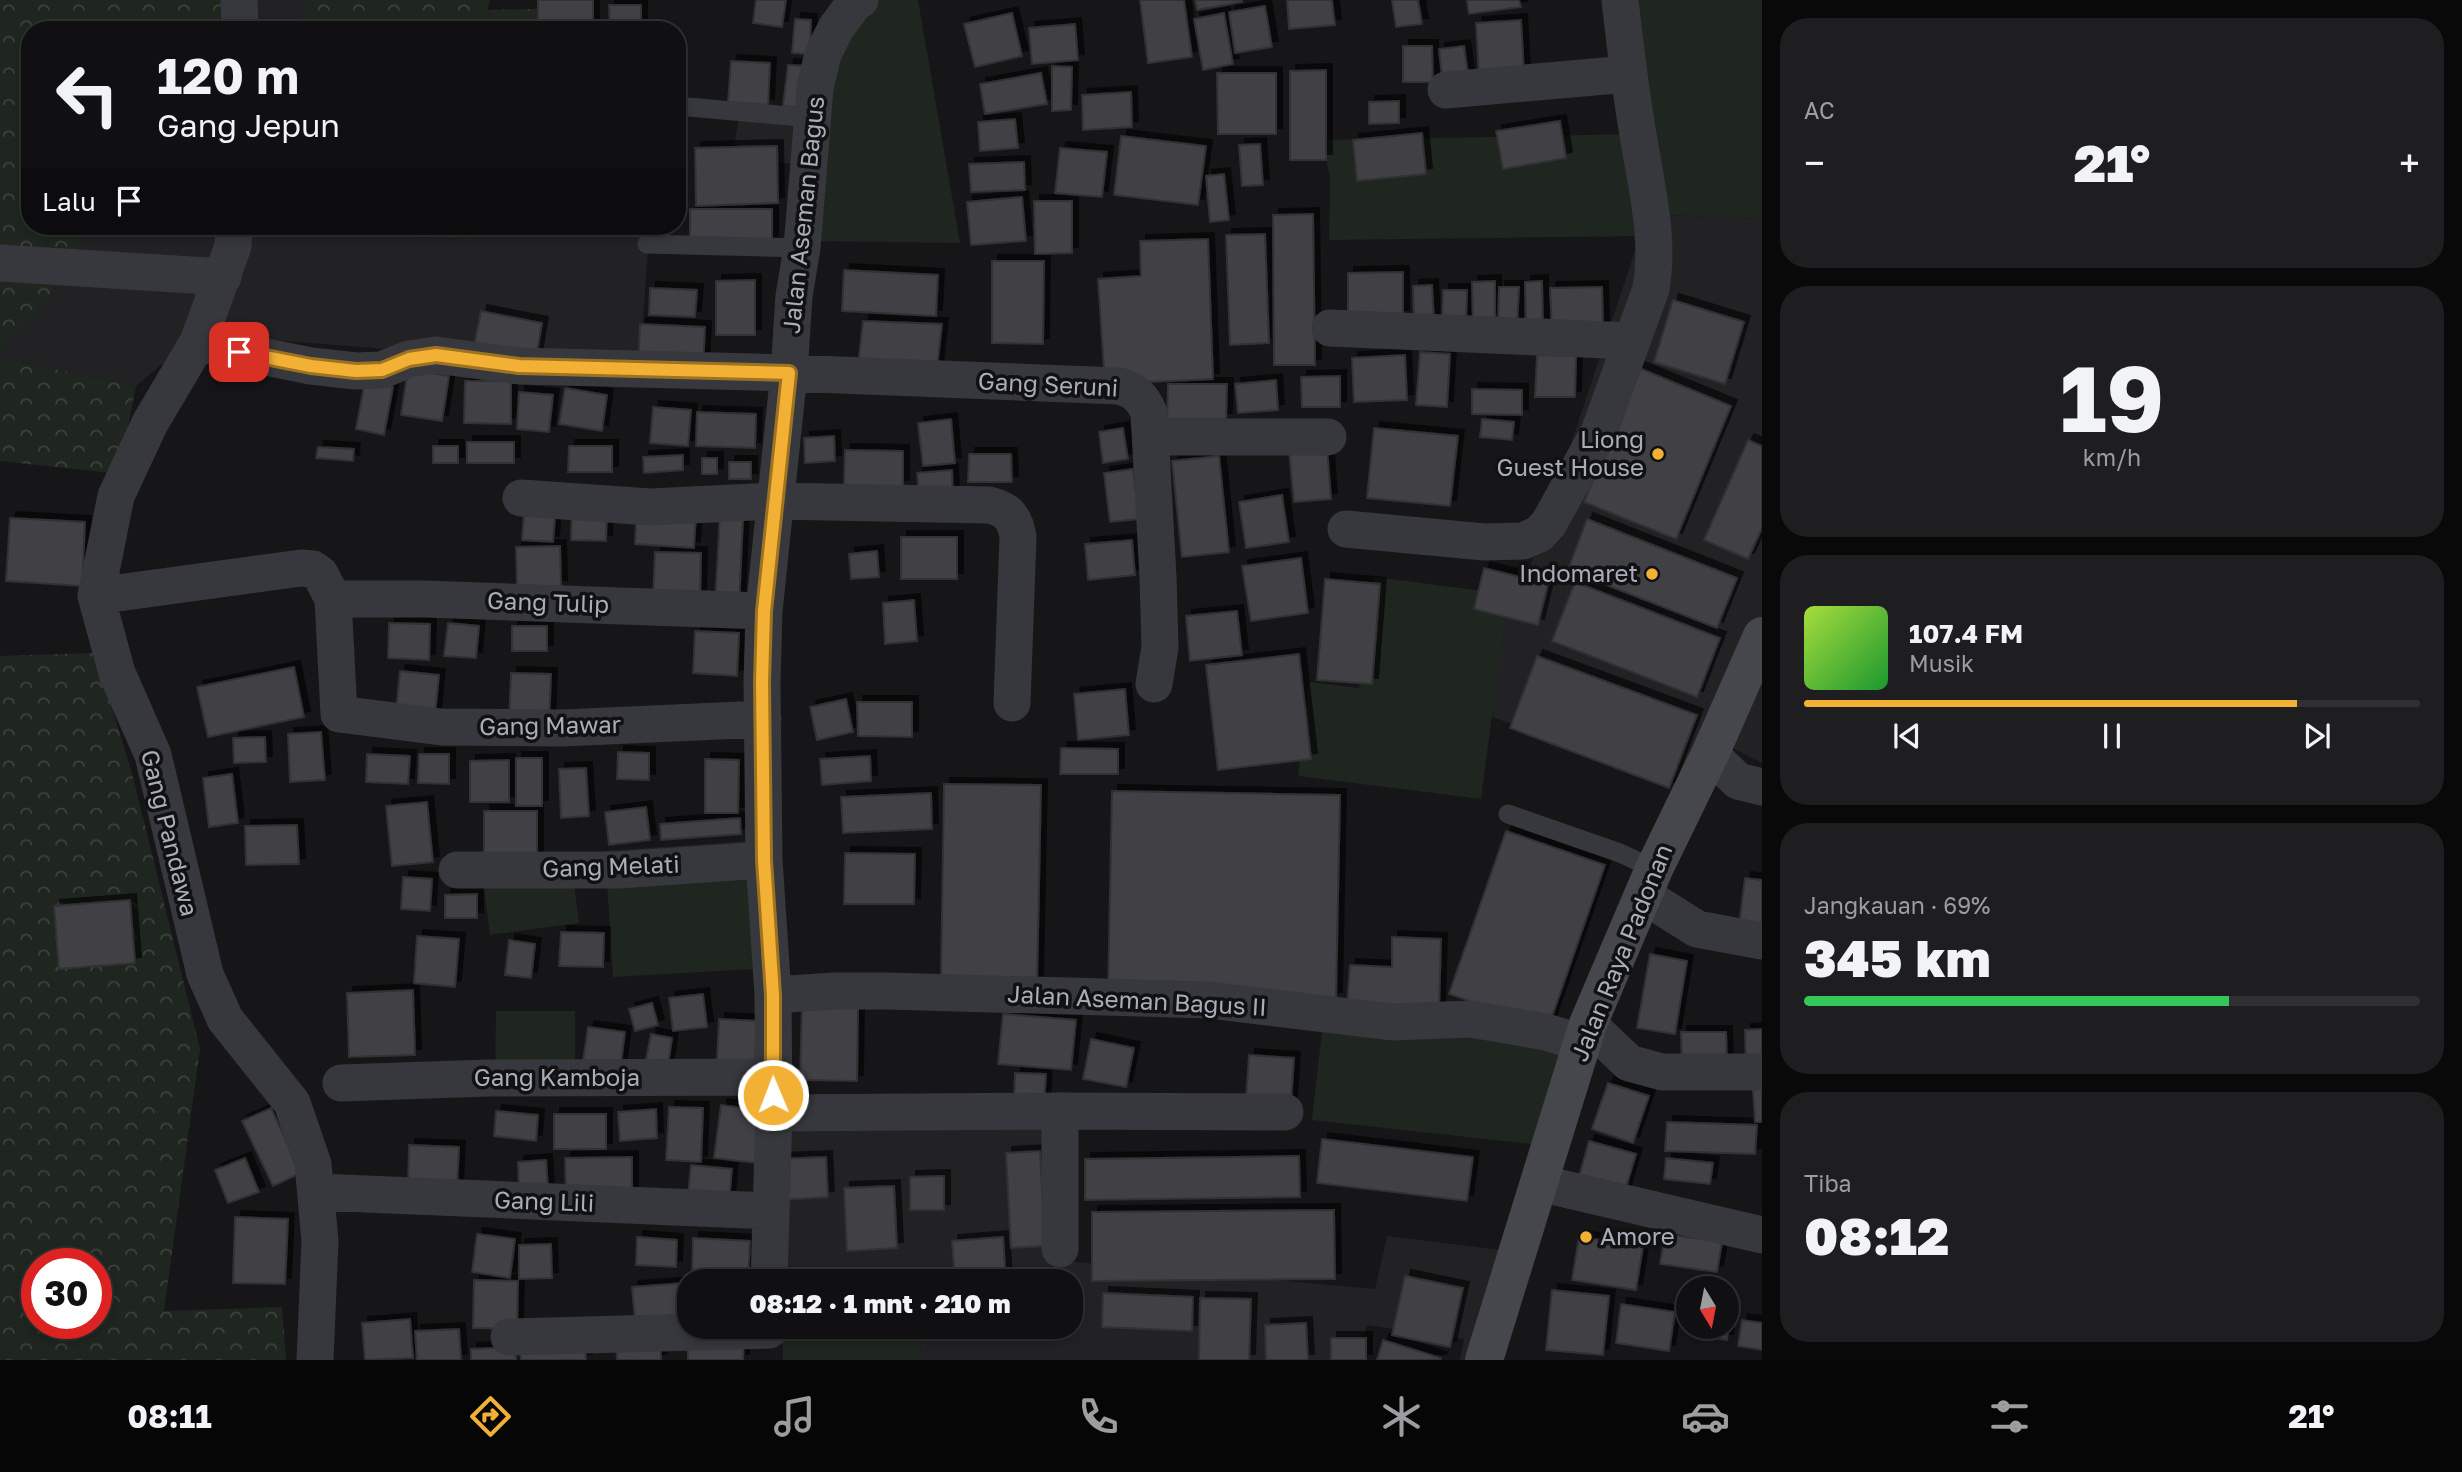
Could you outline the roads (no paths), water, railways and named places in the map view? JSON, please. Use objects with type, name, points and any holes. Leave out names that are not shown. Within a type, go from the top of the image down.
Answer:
[{"type":"main road","name":"Jalan Raya Padonan","points":[[1484,1360],[1585,1034],[1648,882],[1710,754],[1762,636]]},
{"type":"street","points":[[239,0],[240,21]]},
{"type":"street","name":"Jalan Aseman Bagus","points":[[769,1269],[774,1113],[773,995],[764,860],[764,611],[789,373],[794,296],[802,248],[811,118],[823,54],[836,29],[857,0]]},
{"type":"street","points":[[1346,530],[1484,542],[1523,541],[1539,534],[1549,523],[1599,432],[1651,289],[1655,265],[1654,234],[1628,74],[1620,0]]},
{"type":"street","points":[[1446,90],[1628,74]]},
{"type":"street","name":"Gang Pandawa","points":[[234,235],[233,246],[223,277],[198,342],[150,423],[116,496],[96,596],[117,673],[153,755],[205,974],[225,1019],[292,1103],[313,1164],[318,1192],[320,1241],[315,1360]]},
{"type":"street","points":[[0,263],[223,277]]},
{"type":"street","points":[[1330,328],[1631,341]]},
{"type":"street","name":"Gang Seruni","points":[[198,342],[311,366],[356,371],[382,370],[409,359],[436,355],[519,366],[789,373],[1119,386],[1131,389],[1144,402],[1149,413],[1151,437],[1160,648],[1154,684]]},
{"type":"street","points":[[1151,437],[1328,437]]},
{"type":"street","points":[[521,498],[650,507],[774,501],[989,505],[1008,512],[1016,522],[1018,537],[1012,703]]},
{"type":"street","points":[[96,596],[301,568],[313,569],[320,574],[333,599]]},
{"type":"street","name":"Gang Tulip","points":[[333,599],[438,599],[764,611]]},
{"type":"street","name":"Gang Mawar","points":[[333,599],[339,714],[442,727],[563,727],[763,719]]},
{"type":"street","points":[[1710,754],[1738,782],[1762,787]]},
{"type":"street","name":"Gang Melati","points":[[457,870],[618,870],[764,860]]},
{"type":"street","points":[[1648,882],[1697,929],[1762,940]]},
{"type":"street","name":"Jalan Aseman Bagus II","points":[[773,995],[888,991],[1209,1000],[1392,1022],[1471,1019],[1546,1032],[1585,1034]]},
{"type":"street","points":[[1585,1034],[1629,1063],[1662,1072],[1762,1072]]},
{"type":"street","name":"Gang Kamboja","points":[[341,1083],[488,1078],[772,1077]]},
{"type":"street","points":[[1059,1249],[1060,1111]]},
{"type":"street","points":[[774,1113],[1285,1112]]},
{"type":"street","points":[[1539,1183],[1762,1235]]},
{"type":"street","name":"Gang Lili","points":[[318,1192],[771,1211]]},
{"type":"street","points":[[509,1336],[677,1338]]},
{"type":"lane","points":[[686,107],[811,118]]},
{"type":"lane","points":[[648,244],[802,248]]},
{"type":"lane","points":[[1508,814],[1620,853],[1648,882]]},
{"type":"place","name":"Liong Guest House","points":[[1658,454]]},
{"type":"place","name":"Indomaret","points":[[1652,574]]},
{"type":"place","name":"Amore","points":[[1586,1237]]}]
